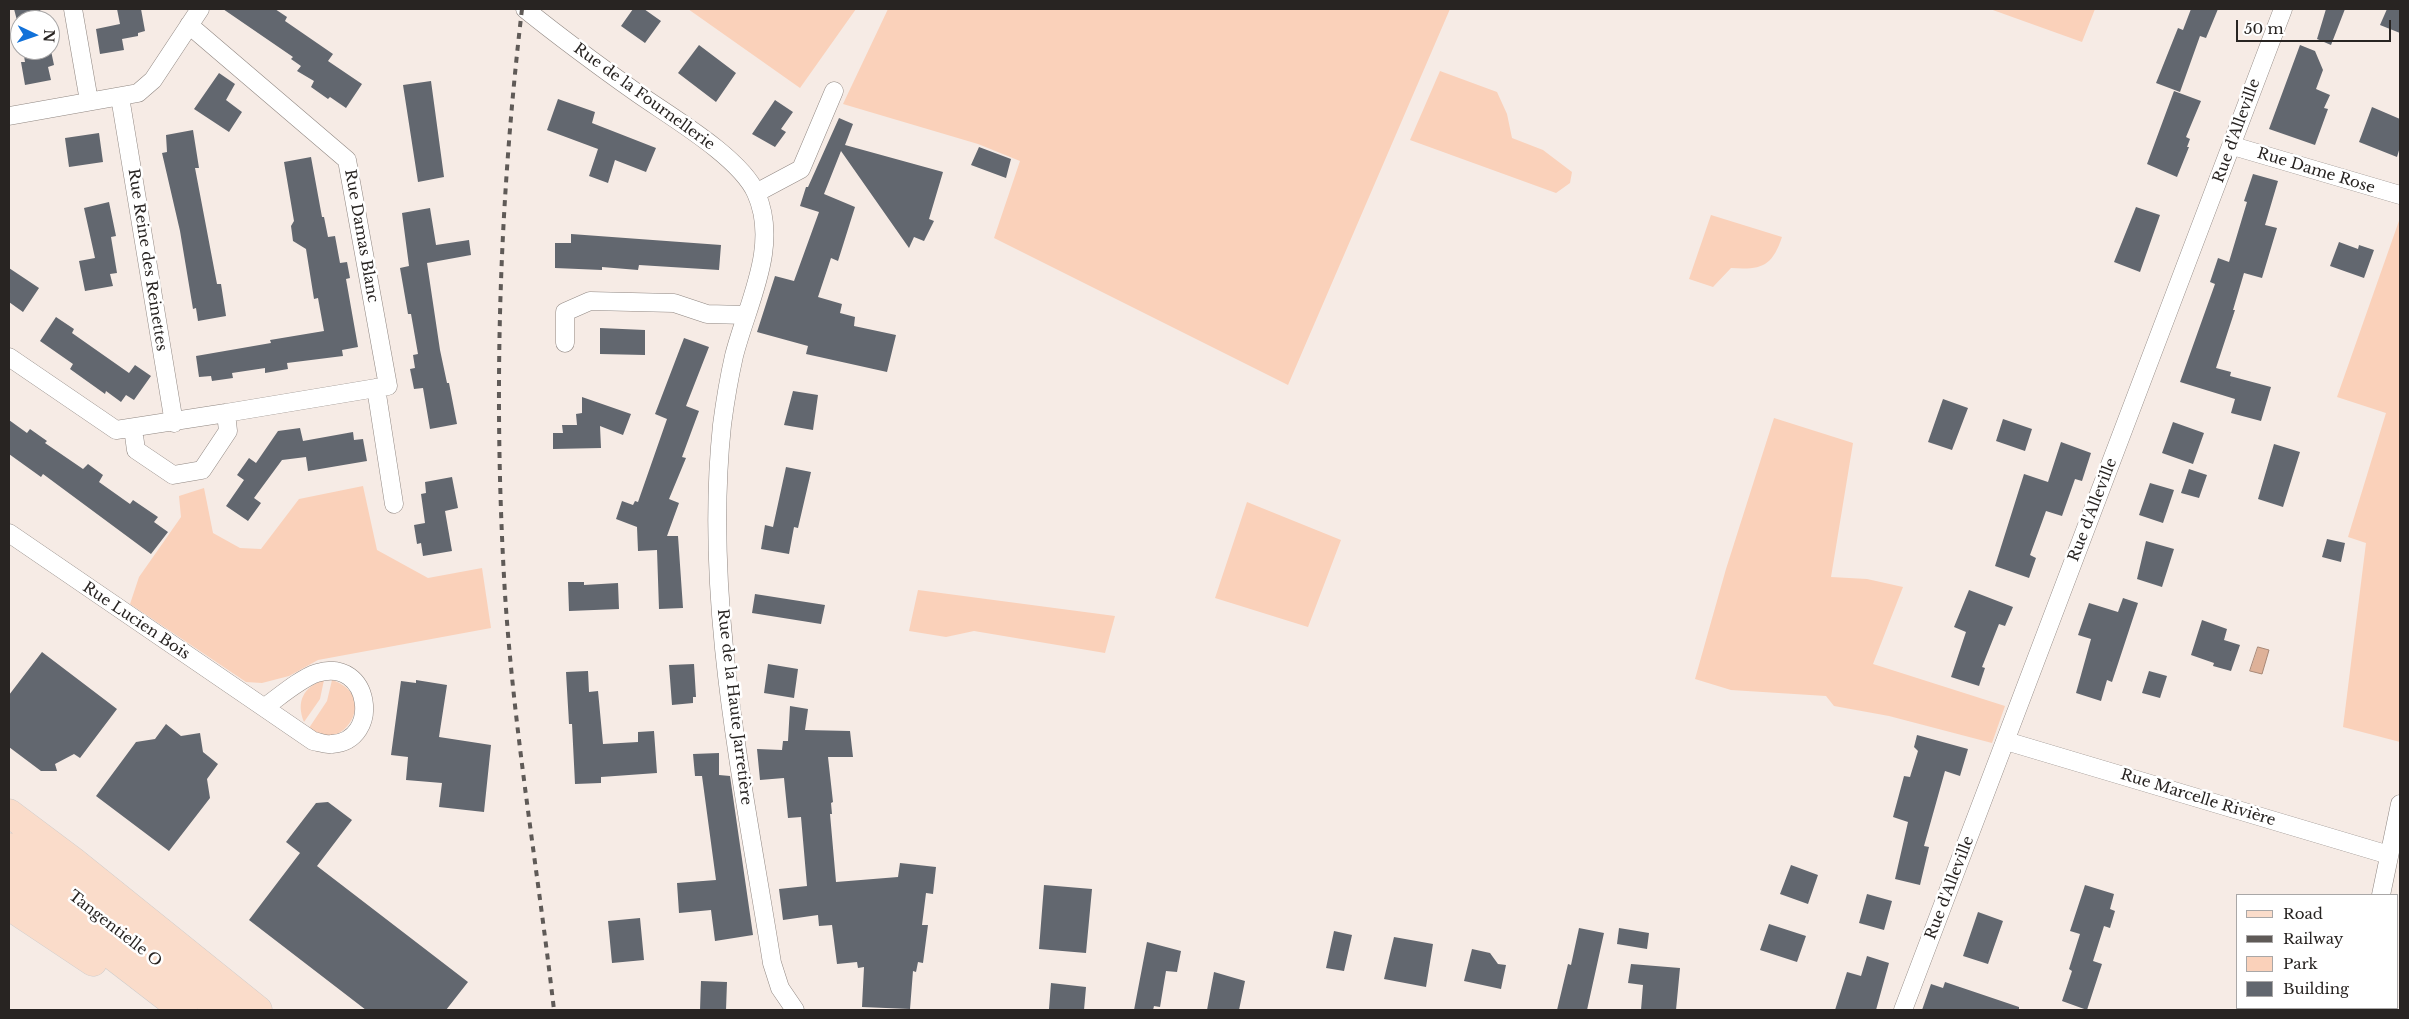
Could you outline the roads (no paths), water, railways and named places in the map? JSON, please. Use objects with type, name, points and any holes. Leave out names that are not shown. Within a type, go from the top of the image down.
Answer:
[{"type":"main road","points":[[9,813],[73,861],[258,1010]]},
{"type":"main road","name":"Tangentielle O","points":[[9,847],[222,1010]]},
{"type":"main road","points":[[9,876],[183,1010]]},
{"type":"main road","points":[[9,906],[103,968],[160,993]]},
{"type":"street","points":[[73,9],[89,101]]},
{"type":"street","points":[[9,116],[138,93],[153,80],[200,9]]},
{"type":"street","name":"Rue de la Fournellerie","points":[[524,9],[615,78],[726,156],[746,174],[756,193]]},
{"type":"street","name":"Rue d'Alleville","points":[[1903,1010],[2283,9]]},
{"type":"street","name":"Rue Damas Blanc","points":[[189,25],[347,160],[388,386],[376,388]]},
{"type":"street","points":[[756,193],[801,169],[834,91]]},
{"type":"street","name":"Rue Reine des Reinettes","points":[[120,97],[174,422]]},
{"type":"street","name":"Rue Dame Rose","points":[[2232,146],[2400,195]]},
{"type":"street","name":"Rue de la Haute Jarretière","points":[[756,193],[762,208],[764,248],[758,279],[734,356],[722,424],[718,485],[723,642],[772,963],[780,988],[795,1010]]},
{"type":"street","points":[[565,343],[565,312],[590,302],[674,303],[707,314],[746,315]]},
{"type":"street","points":[[9,357],[116,430],[376,388],[394,504]]},
{"type":"street","points":[[133,428],[136,450],[173,475],[202,470],[228,432],[226,412]]},
{"type":"street","name":"Rue Lucien Bois","points":[[9,533],[313,741],[331,745],[344,742],[357,731],[365,713],[363,693],[351,678],[338,672],[316,673],[265,707]]},
{"type":"street","name":"Rue Marcelle Rivière","points":[[2006,741],[2389,855]]},
{"type":"street","points":[[2381,894],[2400,804]]},
{"type":"railway","points":[[522,9],[514,82],[503,228],[499,374],[501,520],[514,698],[554,1010]]}]
